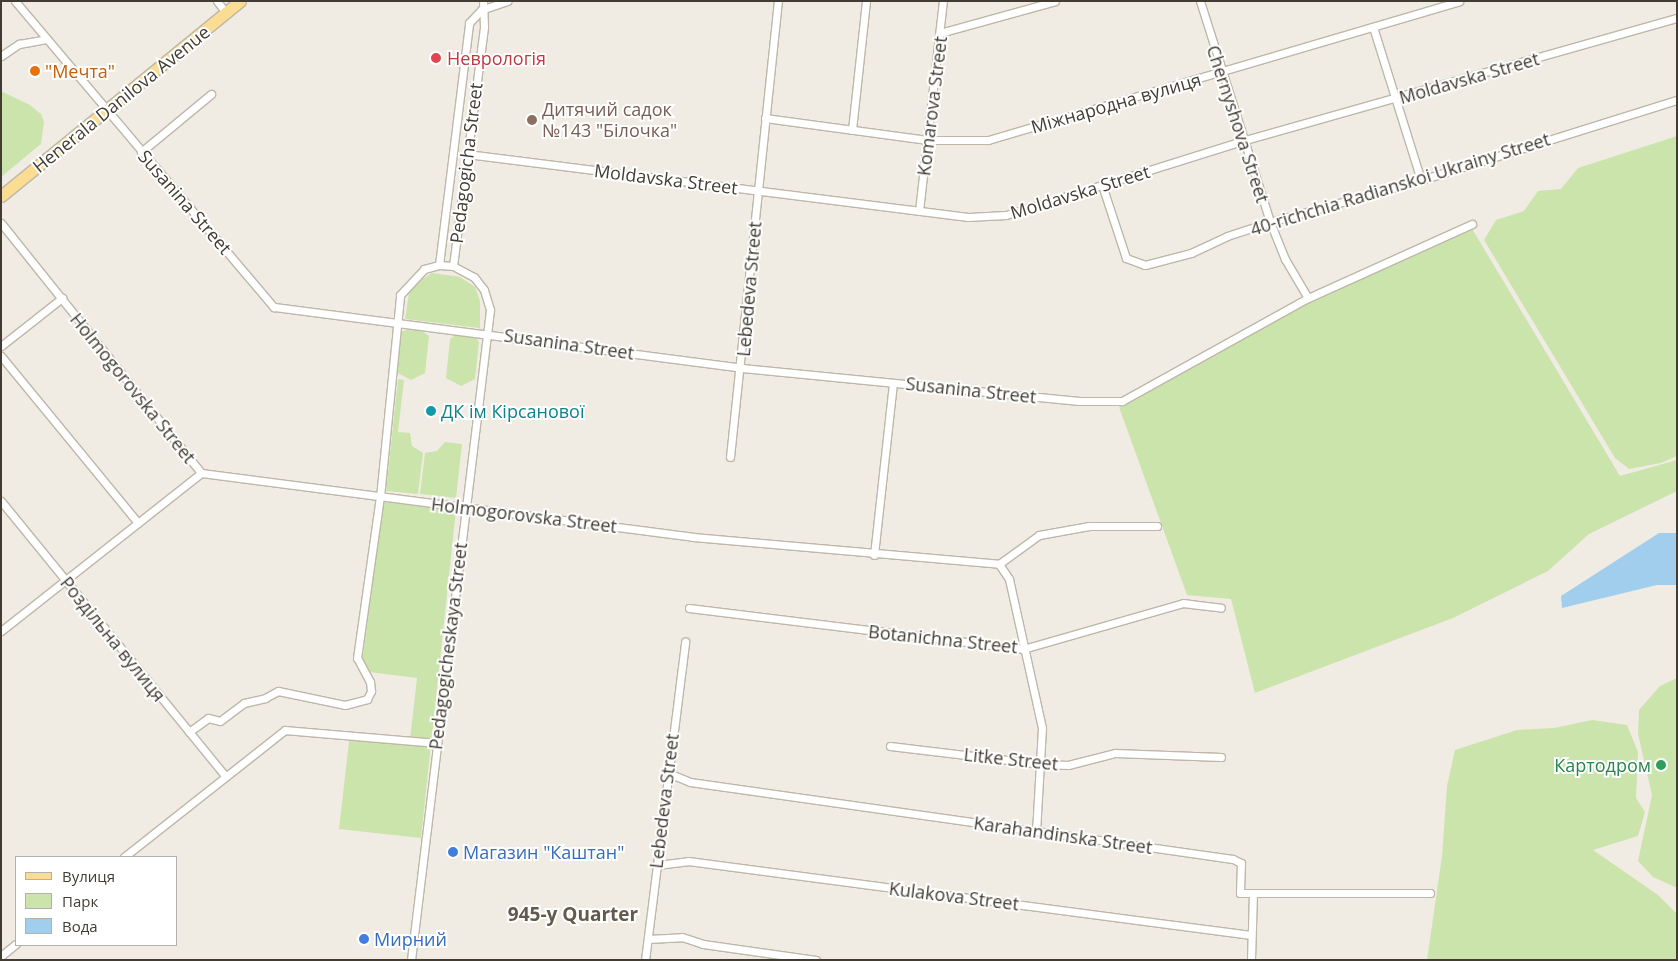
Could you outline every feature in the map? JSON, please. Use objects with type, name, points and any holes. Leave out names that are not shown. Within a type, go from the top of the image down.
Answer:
[{"type":"main road","name":"Henerala Danilova Avenue","points":[[1,196],[240,1]]},
{"type":"street","name":"Susanina Street","points":[[16,1],[106,110],[274,306],[742,368],[1079,401],[1122,401],[1308,298]]},
{"type":"street","points":[[217,1],[226,13]]},
{"type":"street","name":"Pedagogicha Street","points":[[452,266],[484,28],[481,10],[483,1]]},
{"type":"street","points":[[481,10],[506,1]]},
{"type":"street","name":"Lebedeva Street","points":[[730,457],[742,368],[757,190],[778,1]]},
{"type":"street","points":[[852,130],[866,1]]},
{"type":"street","name":"Komarova Street","points":[[919,211],[944,1]]},
{"type":"street","points":[[940,33],[1055,1]]},
{"type":"street","name":"Chernyshova Street","points":[[1200,1],[1220,72],[1270,222],[1285,259],[1308,298]]},
{"type":"street","name":"Міжнародна вулиця","points":[[765,118],[928,140],[988,140],[1459,1]]},
{"type":"street","name":"Pedagogicha Street","points":[[439,265],[469,23],[481,10]]},
{"type":"street","name":"Moldavska Street","points":[[466,154],[968,217],[1006,215],[1242,141],[1677,18]]},
{"type":"street","points":[[1373,26],[1421,180]]},
{"type":"street","points":[[1,56],[19,44],[47,39]]},
{"type":"street","points":[[142,152],[211,94]]},
{"type":"street","name":"40-richchia Radianskoi Ukrainy Street","points":[[1102,185],[1126,258],[1145,265],[1192,253],[1227,236],[1270,222],[1421,180],[1677,100]]},
{"type":"street","name":"Holmogorovska Street","points":[[1,223],[202,473],[693,537],[874,555],[999,564]]},
{"type":"street","points":[[1308,298],[1472,224]]},
{"type":"street","name":"Pedagogicha Street","points":[[396,322],[400,295],[410,281],[424,269],[439,265],[452,266],[474,278],[484,290],[490,310],[486,333]]},
{"type":"street","points":[[1,346],[62,298]]},
{"type":"street","points":[[189,732],[208,718],[220,721],[244,703],[265,698],[278,691],[345,705],[367,699],[370,682],[357,658],[380,497],[396,322]]},
{"type":"street","name":"Pedagogicheskaya Street","points":[[411,960],[486,333]]},
{"type":"street","points":[[1,356],[138,523]]},
{"type":"street","points":[[874,555],[893,383]]},
{"type":"street","points":[[1,631],[202,473]]},
{"type":"street","name":"Роздільна вулиця","points":[[1,501],[225,776]]},
{"type":"street","points":[[1036,831],[1042,764],[1042,728],[1009,579],[999,564],[1039,535],[1089,526],[1157,526]]},
{"type":"street","name":"Botanichna Street","points":[[689,608],[1024,649],[1183,603],[1221,608]]},
{"type":"street","name":"Lebedeva Street","points":[[645,960],[684,642]]},
{"type":"street","points":[[125,856],[285,730],[436,743]]},
{"type":"street","name":"Litke Street","points":[[890,746],[1042,764],[1068,765],[1115,753],[1221,758]]},
{"type":"street","name":"Karahandinska Street","points":[[668,773],[699,784],[1233,859],[1241,863],[1240,893],[1253,893]]},
{"type":"street","name":"Kulakova Street","points":[[657,864],[688,862],[1251,935]]},
{"type":"street","points":[[1251,960],[1253,893],[1430,893]]},
{"type":"street","points":[[648,939],[682,937],[703,944],[816,960]]},
{"type":"street","points":[[1,956],[15,945]]},
{"type":"green space","points":[[1,91],[30,105],[41,114],[44,122],[41,144],[1,177]]},
{"type":"green space","points":[[1677,136],[1677,456],[1661,463],[1629,469],[1615,458],[1484,240],[1496,220],[1524,211],[1538,191],[1561,189],[1578,168]]},
{"type":"green space","points":[[1471,227],[1620,476],[1677,460],[1677,491],[1589,534],[1548,571],[1453,618],[1255,693],[1231,599],[1187,595],[1119,407],[1301,304]]},
{"type":"green space","points":[[432,273],[460,277],[475,287],[480,301],[480,328],[405,319],[409,293],[418,282]]},
{"type":"green space","points":[[416,327],[429,336],[425,373],[411,380],[396,372],[400,332]]},
{"type":"green space","points":[[457,334],[474,336],[479,342],[475,379],[461,386],[446,378],[450,339]]},
{"type":"green space","points":[[398,379],[404,380],[398,432],[410,433],[412,446],[423,453],[418,494],[386,491]]},
{"type":"green space","points":[[445,442],[462,444],[456,498],[420,494],[425,453],[437,451]]},
{"type":"green space","points":[[383,502],[456,510],[421,838],[339,829],[350,733],[410,739],[417,678],[361,671]]},
{"type":"green space","name":"Картодром","points":[[1677,678],[1677,887],[1675,887],[1653,877],[1638,861],[1652,795],[1638,734],[1639,710],[1660,686]]},
{"type":"green space","points":[[1592,720],[1627,725],[1638,752],[1636,798],[1645,812],[1638,836],[1593,850],[1658,895],[1677,914],[1677,960],[1427,960],[1442,856],[1447,786],[1455,750],[1517,730],[1554,728]]},
{"type":"water","points":[[1659,533],[1677,533],[1677,585],[1657,585],[1562,608],[1561,596]]},
{"type":"place","name":"Неврологія","points":[[436,58]]},
{"type":"place","name":"\"Мечта\"","points":[[35,71]]},
{"type":"place","name":"Дитячий садок №143 \"Білочка\"","points":[[532,120]]},
{"type":"place","name":"ДК ім Кірсанової","points":[[431,411]]},
{"type":"place","name":"Картодром","points":[[1661,765]]},
{"type":"place","name":"Магазин \"Каштан\"","points":[[453,852]]},
{"type":"place","name":"Мирний","points":[[364,939]]},
{"type":"district","name":"945-y Quarter","points":[[573,915]]}]
